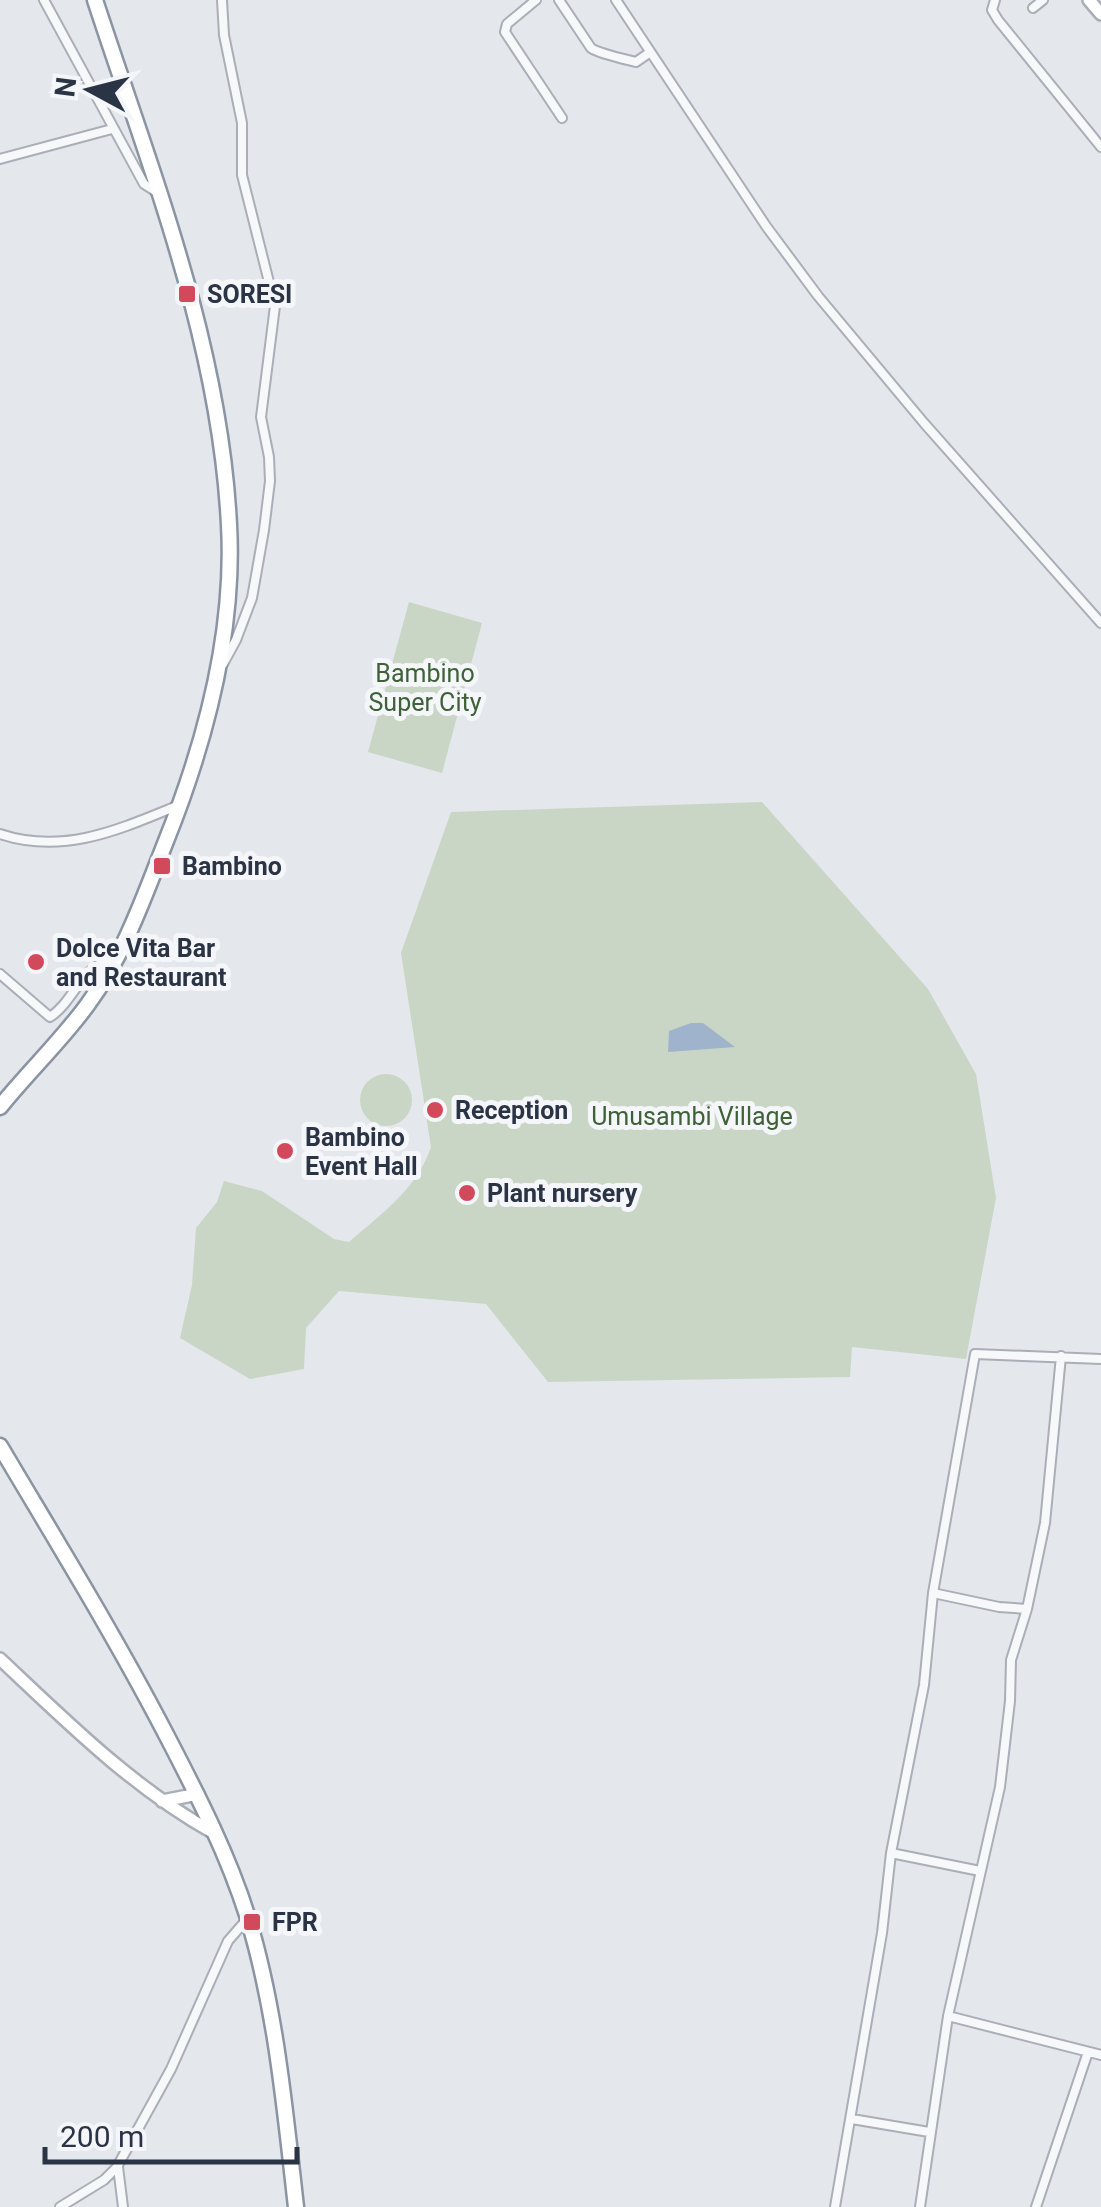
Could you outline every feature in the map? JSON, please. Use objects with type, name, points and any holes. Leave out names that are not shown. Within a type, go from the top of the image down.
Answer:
[{"type":"highway","points":[[0,1107],[88,1005],[114,960],[181,804],[206,724],[225,620],[229,541],[222,438],[214,391],[192,306],[96,0]]},
{"type":"highway","points":[[0,1092],[50,1048]]},
{"type":"highway","points":[[0,1446],[138,1680],[198,1794],[248,1918],[274,2047],[296,2207]]},
{"type":"street","points":[[44,0],[144,184],[158,194]]},
{"type":"street","points":[[216,677],[252,598],[264,530],[270,481],[261,417],[275,306],[242,175],[242,123],[224,35],[222,0]]},
{"type":"street","points":[[536,0],[506,24],[505,32],[562,118]]},
{"type":"street","points":[[558,0],[591,48],[636,62],[649,53]]},
{"type":"street","points":[[616,0],[766,226],[818,296],[1101,623]]},
{"type":"street","points":[[985,0],[1101,147]]},
{"type":"street","points":[[992,10],[996,0]]},
{"type":"street","points":[[1033,8],[1043,0]]},
{"type":"street","points":[[0,159],[112,129]]},
{"type":"street","points":[[0,834],[40,843],[89,839],[181,804]]},
{"type":"street","points":[[0,974],[50,1017],[61,1009],[90,971],[114,960]]},
{"type":"street","points":[[835,2207],[852,2119],[891,1853],[924,1685],[933,1592],[975,1354],[1101,1359]]},
{"type":"street","points":[[920,2207],[948,2016],[1000,1787],[1008,1730],[1011,1660],[1027,1609],[1045,1523],[1061,1356]]},
{"type":"street","points":[[933,1592],[998,1607],[1027,1609]]},
{"type":"street","points":[[0,1659],[136,1782],[214,1832]]},
{"type":"street","points":[[162,1801],[198,1794]]},
{"type":"street","points":[[891,1853],[980,1871]]},
{"type":"street","points":[[60,2207],[118,2167],[171,2069],[228,1942],[248,1918]]},
{"type":"street","points":[[948,2016],[1101,2054]]},
{"type":"street","points":[[1036,2207],[1088,2052]]},
{"type":"street","points":[[852,2119],[929,2132]]},
{"type":"street","points":[[118,2167],[123,2207]]},
{"type":"green space","name":"Bambino Super City","points":[[409,602],[482,623],[442,773],[368,752]]},
{"type":"green space","name":"Umusambi Village","points":[[762,802],[928,989],[976,1074],[996,1198],[966,1359],[852,1347],[850,1377],[548,1382],[486,1304],[339,1291],[306,1328],[304,1369],[250,1379],[180,1338],[192,1285],[196,1228],[217,1202],[224,1181],[262,1191],[334,1239],[349,1242],[397,1200],[425,1162],[431,1147],[401,953],[451,812]]},
{"type":"green space","points":[[386,1074],[404,1082],[412,1100],[404,1118],[386,1126],[368,1118],[360,1100],[368,1082]]},
{"type":"water","points":[[703,1023],[735,1047],[668,1052],[669,1031]]},
{"type":"place","name":"SORESI","points":[[187,294]]},
{"type":"place","name":"Bambino","points":[[162,866]]},
{"type":"place","name":"Dolce Vita Bar and Restaurant","points":[[36,962]]},
{"type":"place","name":"Reception","points":[[435,1110]]},
{"type":"place","name":"Bambino Event Hall","points":[[285,1151]]},
{"type":"place","name":"Plant nursery","points":[[467,1193]]},
{"type":"place","name":"FPR","points":[[252,1922]]}]
